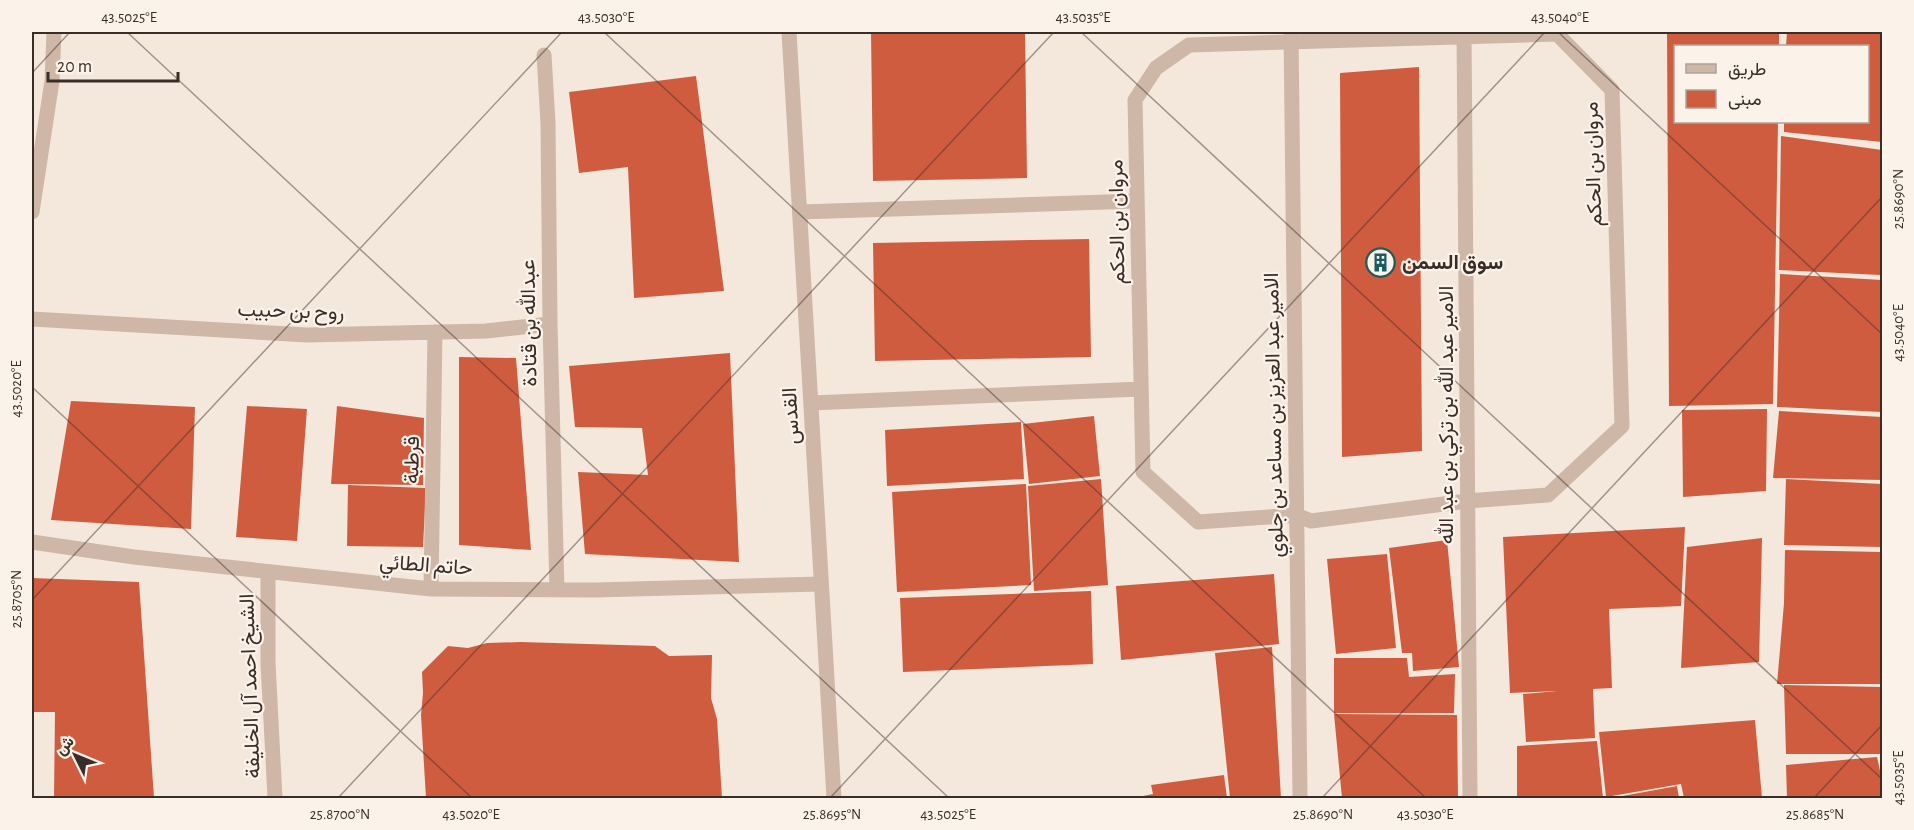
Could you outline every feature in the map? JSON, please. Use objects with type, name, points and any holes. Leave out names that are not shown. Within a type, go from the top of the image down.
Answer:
[{"type":"street","points":[[32,212],[52,81],[54,32]]},
{"type":"street","name":"القدس","points":[[789,32],[834,798]]},
{"type":"street","name":"مروان بن الحكم","points":[[1464,34],[1557,34],[1612,90],[1622,426],[1548,495],[1467,501],[1311,521],[1296,515],[1198,522],[1143,472],[1135,100],[1156,68],[1189,45],[1291,36],[1464,34]]},
{"type":"street","name":"الامير عبد الله بن تركي بن عبد الله","points":[[1464,34],[1470,798]]},
{"type":"street","name":"الامير عبد العزيز بن مساعد بن جلوي","points":[[1291,36],[1300,798]]},
{"type":"street","name":"عبدالله بن قتادة","points":[[544,55],[548,123],[550,324],[557,590]]},
{"type":"street","points":[[800,212],[1137,201]]},
{"type":"street","name":"روح بن حبيب","points":[[32,319],[307,335],[486,331],[550,324]]},
{"type":"street","name":"قرطبة","points":[[431,589],[435,332]]},
{"type":"street","points":[[811,402],[1141,389]]},
{"type":"street","name":"حاتم الطائي","points":[[32,542],[134,557],[431,589],[557,590],[821,584]]},
{"type":"street","name":"الشيخ احمد آل الخليفة","points":[[268,572],[268,663],[275,798]]},
{"type":"building","points":[[871,32],[1025,32],[1027,178],[873,181]]},
{"type":"building","points":[[1667,32],[1779,32],[1779,45],[1674,45],[1674,123],[1778,123],[1773,404],[1669,406]]},
{"type":"building","points":[[1787,32],[1882,32],[1882,142],[1784,132],[1784,123],[1869,123],[1869,45],[1786,45]]},
{"type":"building","name":"سوق السمن","points":[[1419,67],[1422,451],[1342,457],[1340,73]]},
{"type":"building","points":[[696,76],[724,291],[634,298],[628,167],[579,173],[569,92]]},
{"type":"building","points":[[1781,136],[1882,150],[1880,275],[1779,270]]},
{"type":"building","points":[[1089,239],[1091,357],[875,361],[873,243]]},
{"type":"building","points":[[1780,274],[1882,280],[1882,412],[1777,407]]},
{"type":"building","points":[[730,353],[739,562],[585,554],[578,472],[648,475],[642,428],[575,427],[569,366]]},
{"type":"building","points":[[459,357],[516,358],[531,550],[459,545]]},
{"type":"building","points":[[71,401],[195,407],[191,529],[51,520]]},
{"type":"building","points":[[247,406],[307,409],[297,541],[236,537]]},
{"type":"building","points":[[337,406],[424,418],[423,485],[331,484]]},
{"type":"building","points":[[1767,409],[1766,491],[1683,497],[1682,410]]},
{"type":"building","points":[[1779,411],[1882,417],[1882,480],[1773,478]]},
{"type":"building","points":[[1094,416],[1100,476],[1029,484],[1023,424]]},
{"type":"building","points":[[1021,422],[1024,479],[887,486],[885,430]]},
{"type":"building","points":[[1101,479],[1108,585],[1034,591],[1028,486]]},
{"type":"building","points":[[1786,479],[1882,484],[1882,547],[1784,545]]},
{"type":"building","points":[[1026,484],[1031,585],[897,592],[892,492]]},
{"type":"building","points":[[348,485],[426,488],[423,547],[347,546]]},
{"type":"building","points":[[1685,527],[1681,606],[1609,609],[1612,688],[1593,689],[1595,738],[1526,742],[1523,694],[1557,691],[1510,693],[1503,537]]},
{"type":"building","points":[[1762,538],[1759,662],[1681,668],[1687,547]]},
{"type":"building","points":[[1447,540],[1459,667],[1413,671],[1412,653],[1402,653],[1389,548]]},
{"type":"building","points":[[1785,550],[1882,552],[1882,684],[1777,684],[1784,603]]},
{"type":"building","points":[[1387,554],[1396,648],[1336,654],[1327,559]]},
{"type":"building","points":[[1274,574],[1279,644],[1121,660],[1116,586]]},
{"type":"building","points":[[32,578],[139,582],[154,798],[54,798],[55,712],[32,712]]},
{"type":"building","points":[[1091,591],[1093,664],[903,672],[900,598]]},
{"type":"building","points":[[487,643],[655,646],[669,656],[712,655],[711,698],[717,719],[722,798],[426,798],[421,715],[422,672],[448,646],[468,648]]},
{"type":"building","points":[[1272,647],[1281,798],[1230,798],[1215,653]]},
{"type":"building","points":[[1334,658],[1407,658],[1409,677],[1455,674],[1454,713],[1334,713]]},
{"type":"building","points":[[1784,685],[1882,687],[1882,754],[1786,754]]},
{"type":"building","points":[[1334,714],[1457,715],[1458,798],[1342,798]]},
{"type":"building","points":[[1755,720],[1762,798],[1684,798],[1681,784],[1606,797],[1599,732]]},
{"type":"building","points":[[1597,741],[1603,798],[1517,798],[1517,746]]},
{"type":"building","points":[[1877,757],[1882,780],[1882,798],[1787,798],[1786,765]]},
{"type":"building","points":[[1224,775],[1227,798],[1133,798],[1153,794],[1151,785]]},
{"type":"building","points":[[1677,786],[1679,798],[1617,798],[1617,797]]},
{"type":"place","name":"سوق السمن","points":[[1381,262]]}]
